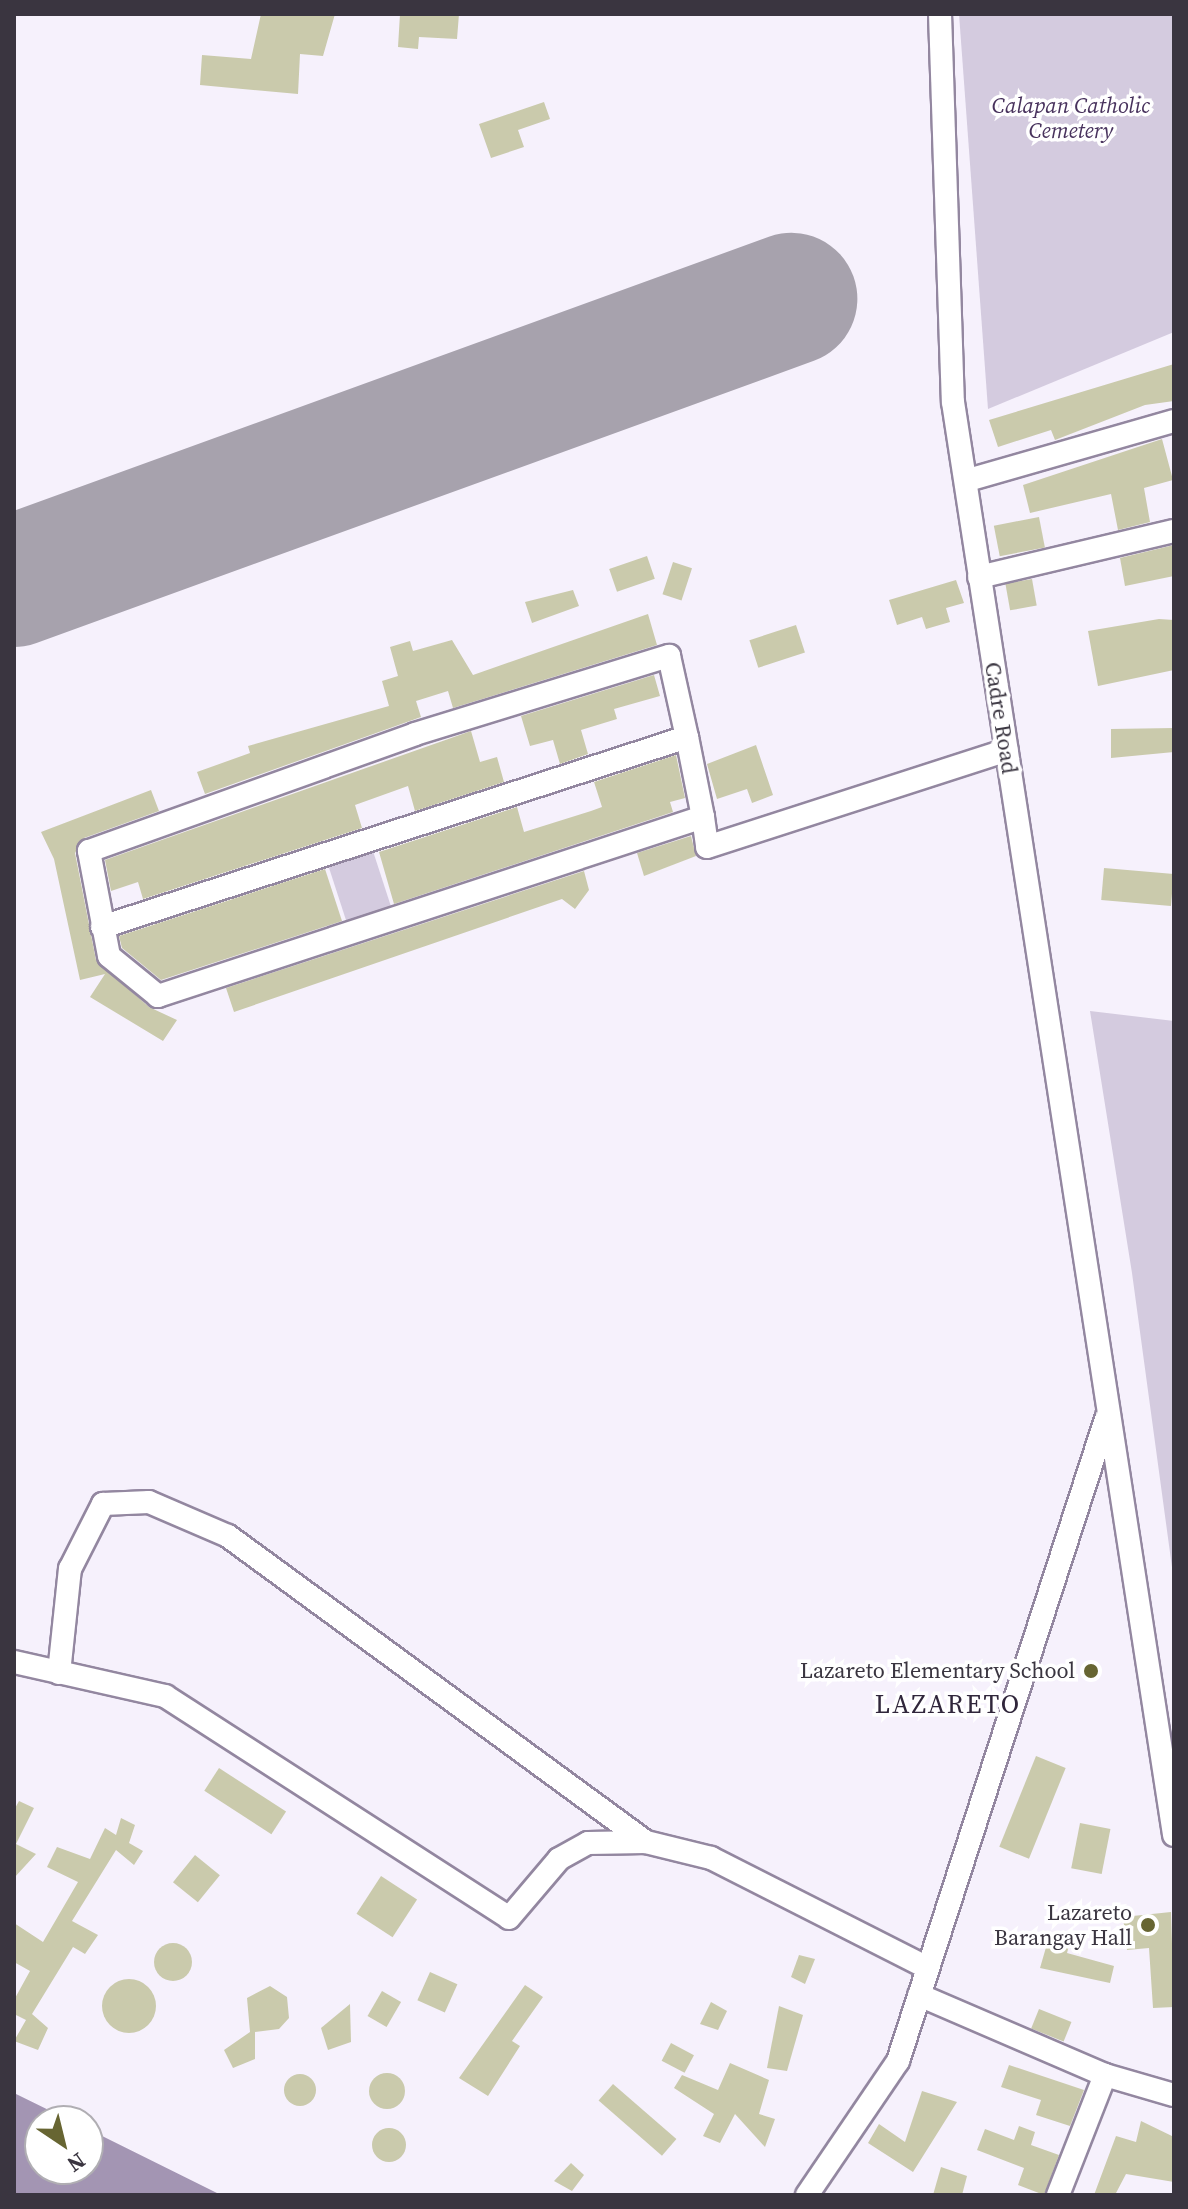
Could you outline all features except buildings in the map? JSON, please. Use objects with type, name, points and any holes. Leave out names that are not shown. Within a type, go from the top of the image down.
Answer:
[{"type":"street","name":"Cadre Road","points":[[940,14],[953,402],[968,480],[979,577],[1106,1418],[1174,1835]]},
{"type":"street","points":[[968,480],[1174,421]]},
{"type":"street","points":[[979,577],[1174,531]]},
{"type":"street","points":[[703,817],[158,996],[109,956],[89,851],[415,734],[669,656],[703,817],[707,847],[1007,750]]},
{"type":"street","points":[[102,927],[687,737]]},
{"type":"street","points":[[807,2195],[898,2061],[1106,1418]]},
{"type":"street","points":[[59,1673],[70,1569],[103,1504],[149,1502],[228,1536],[646,1842]]},
{"type":"street","points":[[14,1662],[165,1696],[209,1720],[509,1918],[559,1859],[588,1843],[646,1842],[711,1858],[926,1967]]},
{"type":"street","points":[[919,1995],[1105,2075],[1174,2095]]},
{"type":"street","points":[[1058,2195],[1105,2075]]},
{"type":"green space","name":"Calapan Catholic Cemetery","points":[[959,14],[1174,14],[1174,332],[988,409]]},
{"type":"green space","points":[[371,845],[391,908],[347,922],[326,860]]},
{"type":"green space","points":[[1090,1011],[1174,1021],[1174,1582],[1132,1273]]},
{"type":"shaded area","points":[[14,2093],[38,2105],[24,2105],[24,2185],[104,2185],[104,2137],[221,2195],[14,2195]]},
{"type":"runway","points":[[14,581],[791,299]]},
{"type":"place","name":"Lazareto Elementary School","points":[[1091,1671]]},
{"type":"place","name":"Lazareto Barangay Hall","points":[[1148,1925]]},
{"type":"district","name":"LAZARETO","points":[[948,1705]]}]
